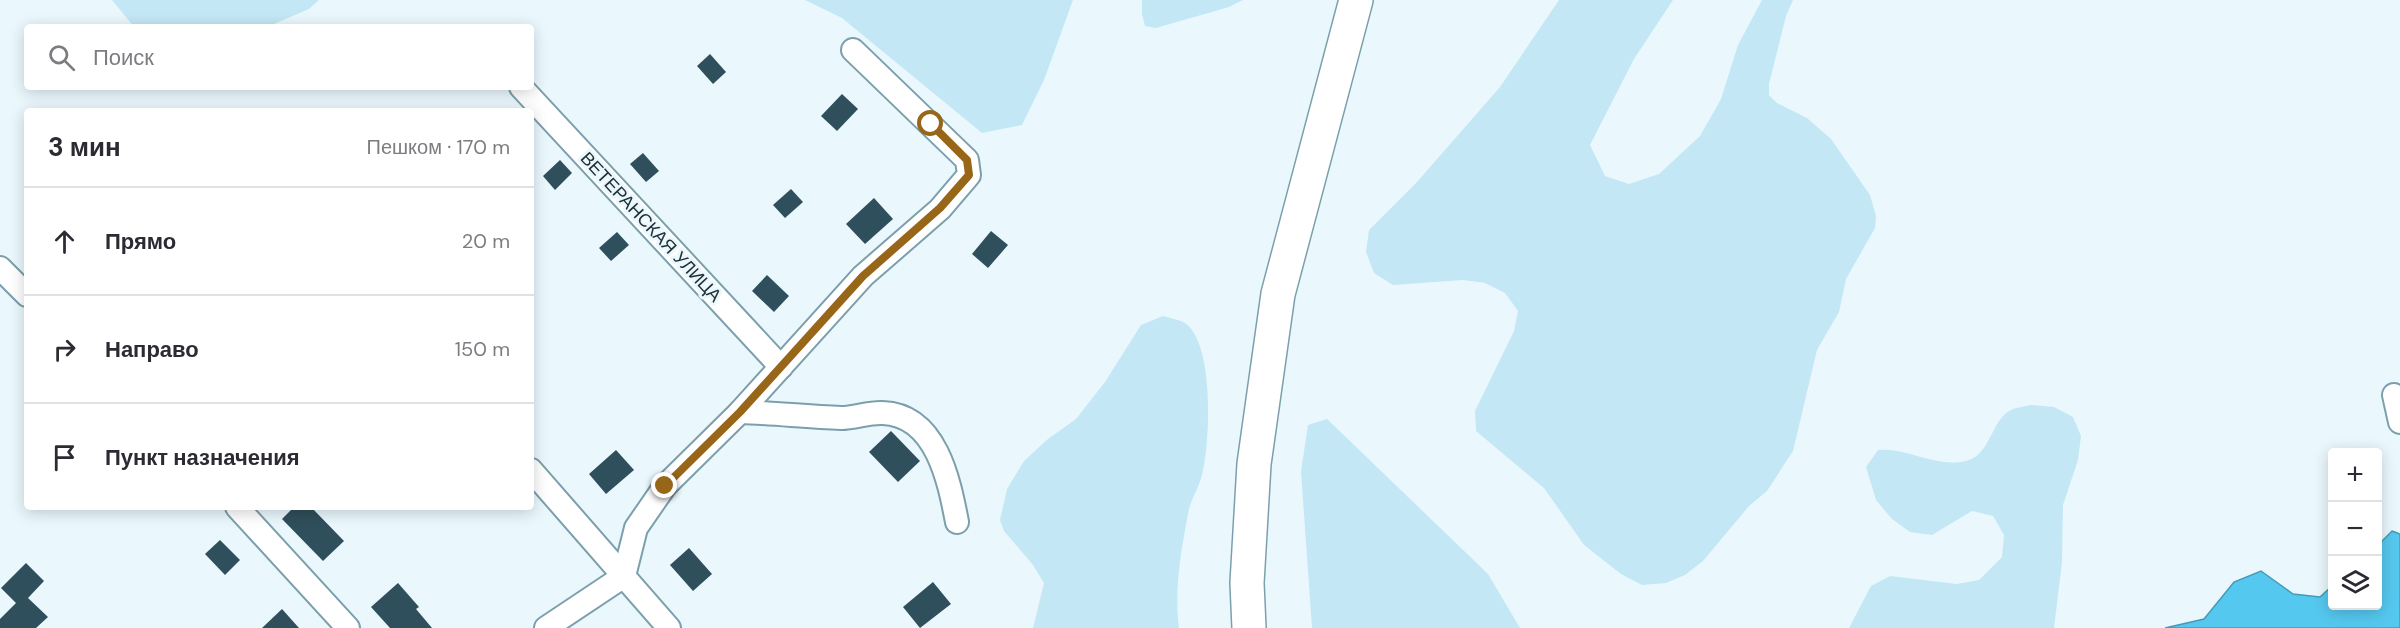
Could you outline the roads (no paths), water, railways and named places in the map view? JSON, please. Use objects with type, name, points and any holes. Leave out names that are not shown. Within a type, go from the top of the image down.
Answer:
[{"type":"main road","points":[[1249,628],[1247,583],[1254,464],[1278,294],[1356,0]]},
{"type":"street","points":[[546,628],[624,576],[636,528],[665,486],[740,412],[863,276],[940,208],[969,175],[967,160],[853,50]]},
{"type":"street","name":"ВЕТЕРАНСКАЯ УЛИЦА","points":[[524,90],[781,367]]},
{"type":"street","points":[[0,268],[24,292]]},
{"type":"street","points":[[2394,395],[2400,422]]},
{"type":"street","points":[[740,412],[843,418],[883,413],[908,419],[925,434],[938,455],[950,486],[957,522]]},
{"type":"street","points":[[534,473],[669,628]]},
{"type":"street","points":[[240,510],[348,628]]},
{"type":"water","points":[[2392,531],[2400,534],[2400,628],[2165,628],[2204,619],[2234,582],[2261,571],[2293,594],[2320,597],[2328,590],[2328,610],[2382,610],[2382,541]]}]
